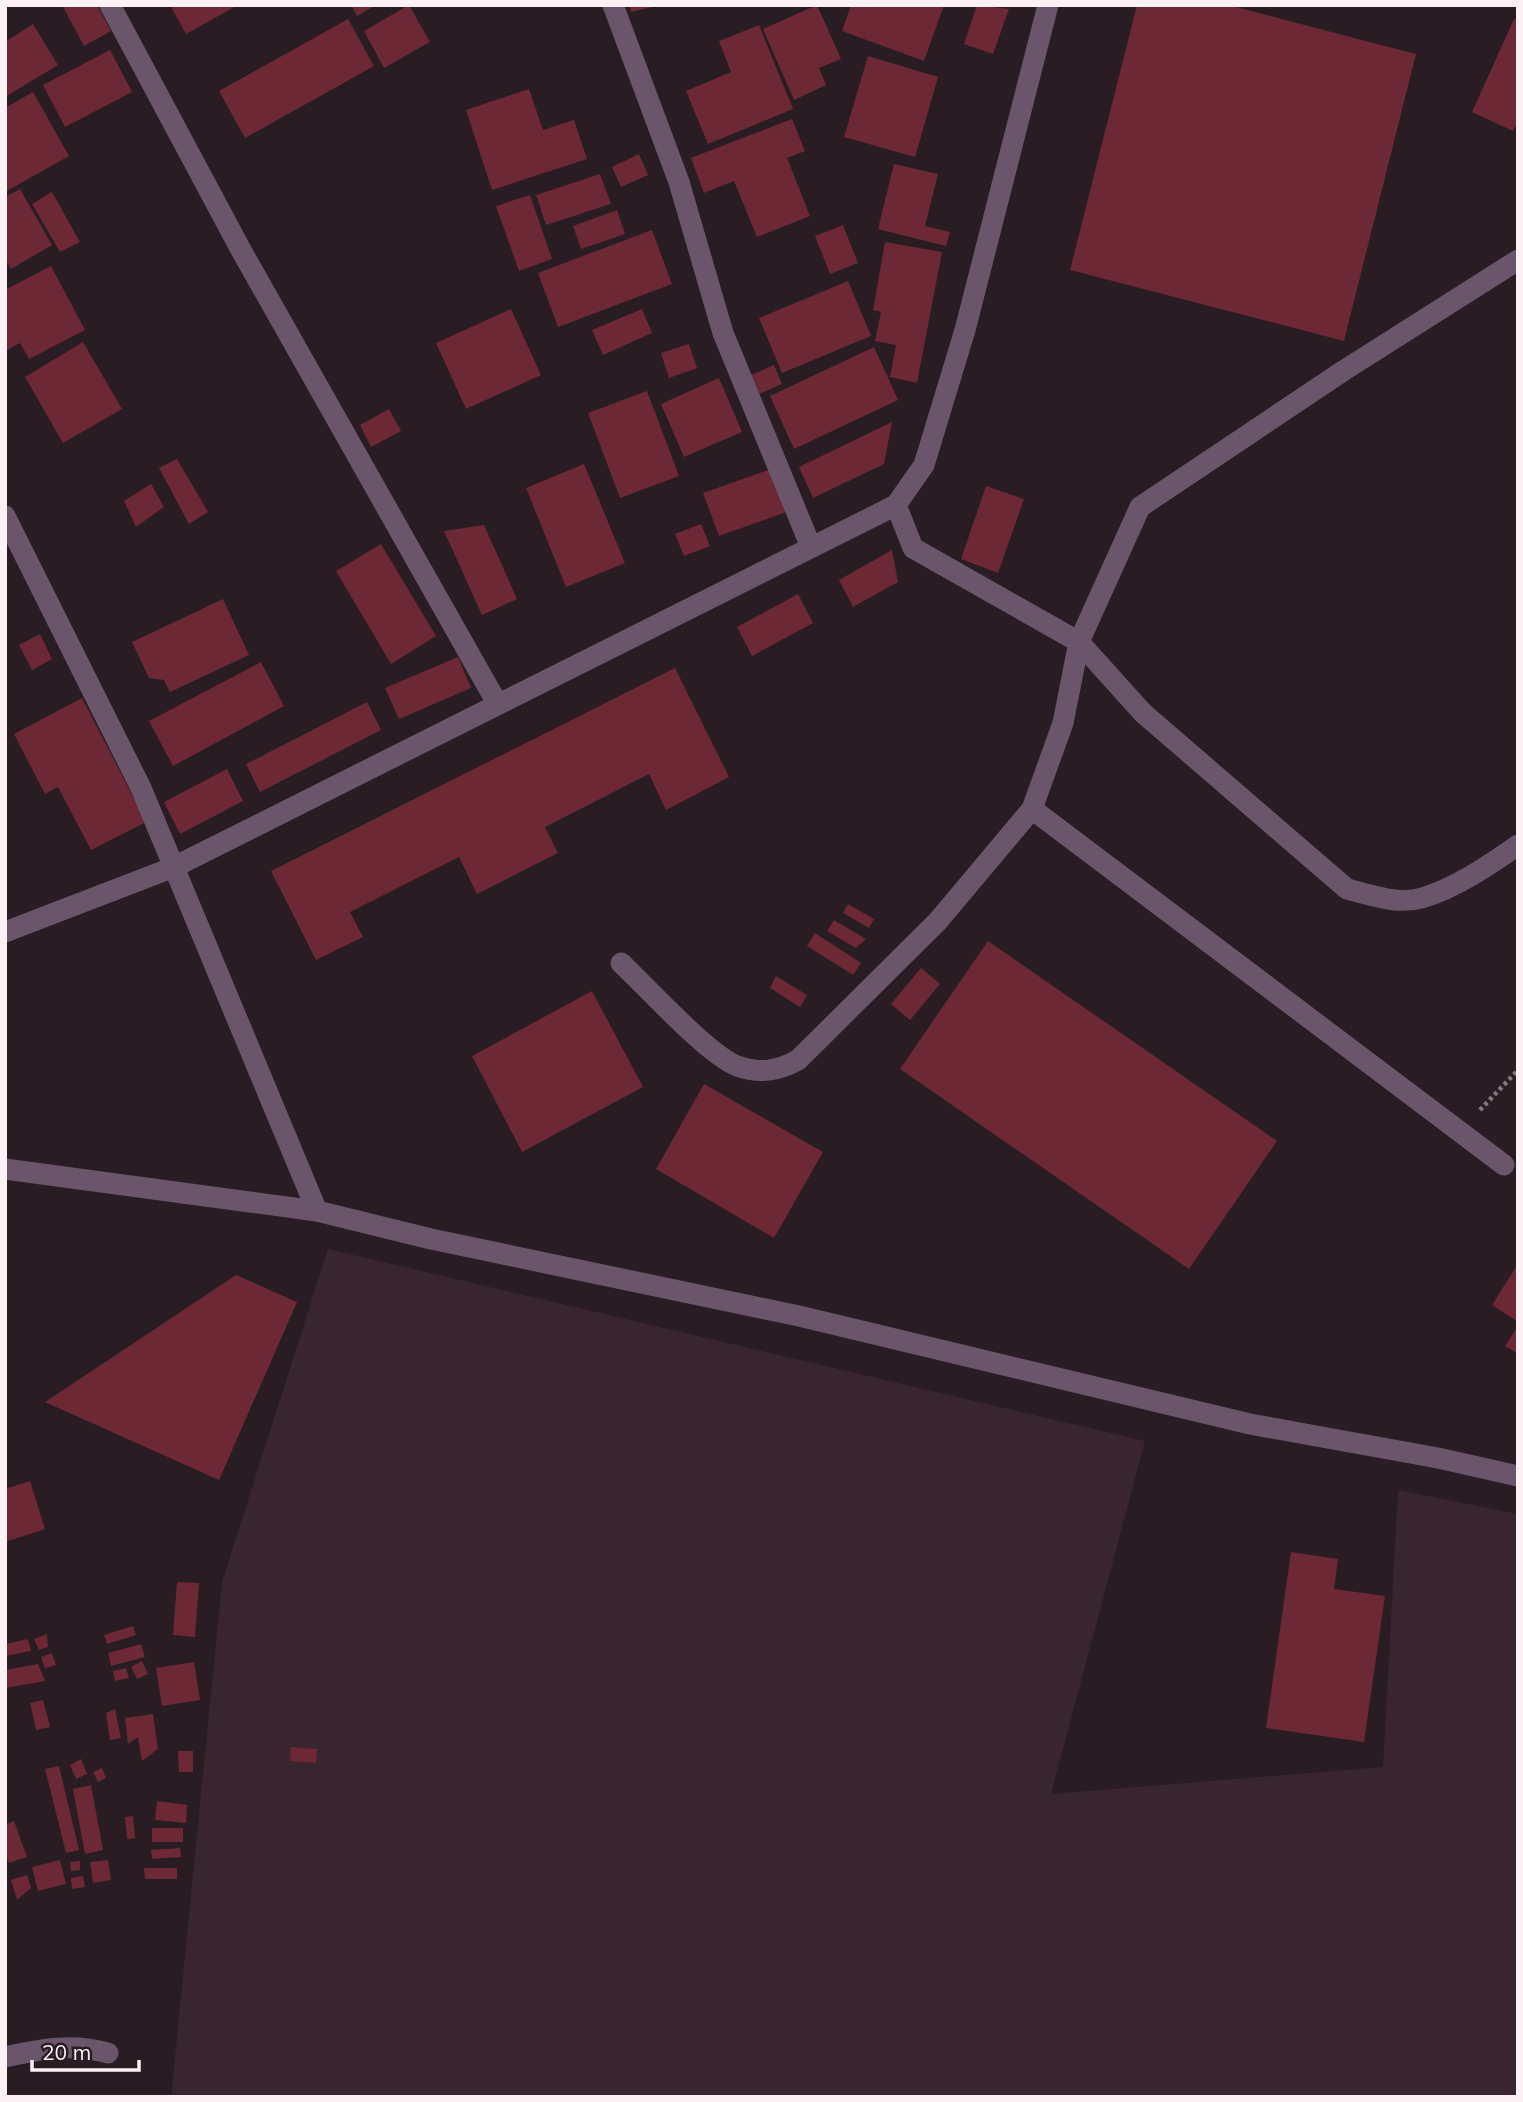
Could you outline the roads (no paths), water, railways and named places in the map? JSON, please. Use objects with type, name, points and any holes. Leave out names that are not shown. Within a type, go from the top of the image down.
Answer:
[{"type":"street","points":[[110,5],[241,250],[498,703]]},
{"type":"street","points":[[613,5],[679,182],[723,334],[811,547]]},
{"type":"street","points":[[5,932],[174,867],[895,505],[924,465],[928,453],[965,330],[1048,5]]},
{"type":"street","points":[[621,962],[713,1051],[736,1065],[761,1072],[781,1070],[798,1060],[857,1005],[938,921],[1032,810],[1063,723],[1079,642],[1140,507],[1343,371],[1518,260]]},
{"type":"street","points":[[895,505],[913,548],[1079,642],[1143,713],[1347,889],[1386,899],[1421,898],[1483,869],[1518,845]]},
{"type":"street","points":[[5,516],[141,788],[317,1211]]},
{"type":"street","points":[[1032,810],[1504,1165]]},
{"type":"street","points":[[5,1169],[317,1211],[431,1239],[799,1316],[1250,1424],[1438,1458],[1518,1476]]},
{"type":"street","points":[[5,2057],[53,2046],[87,2047],[108,2053]]}]
